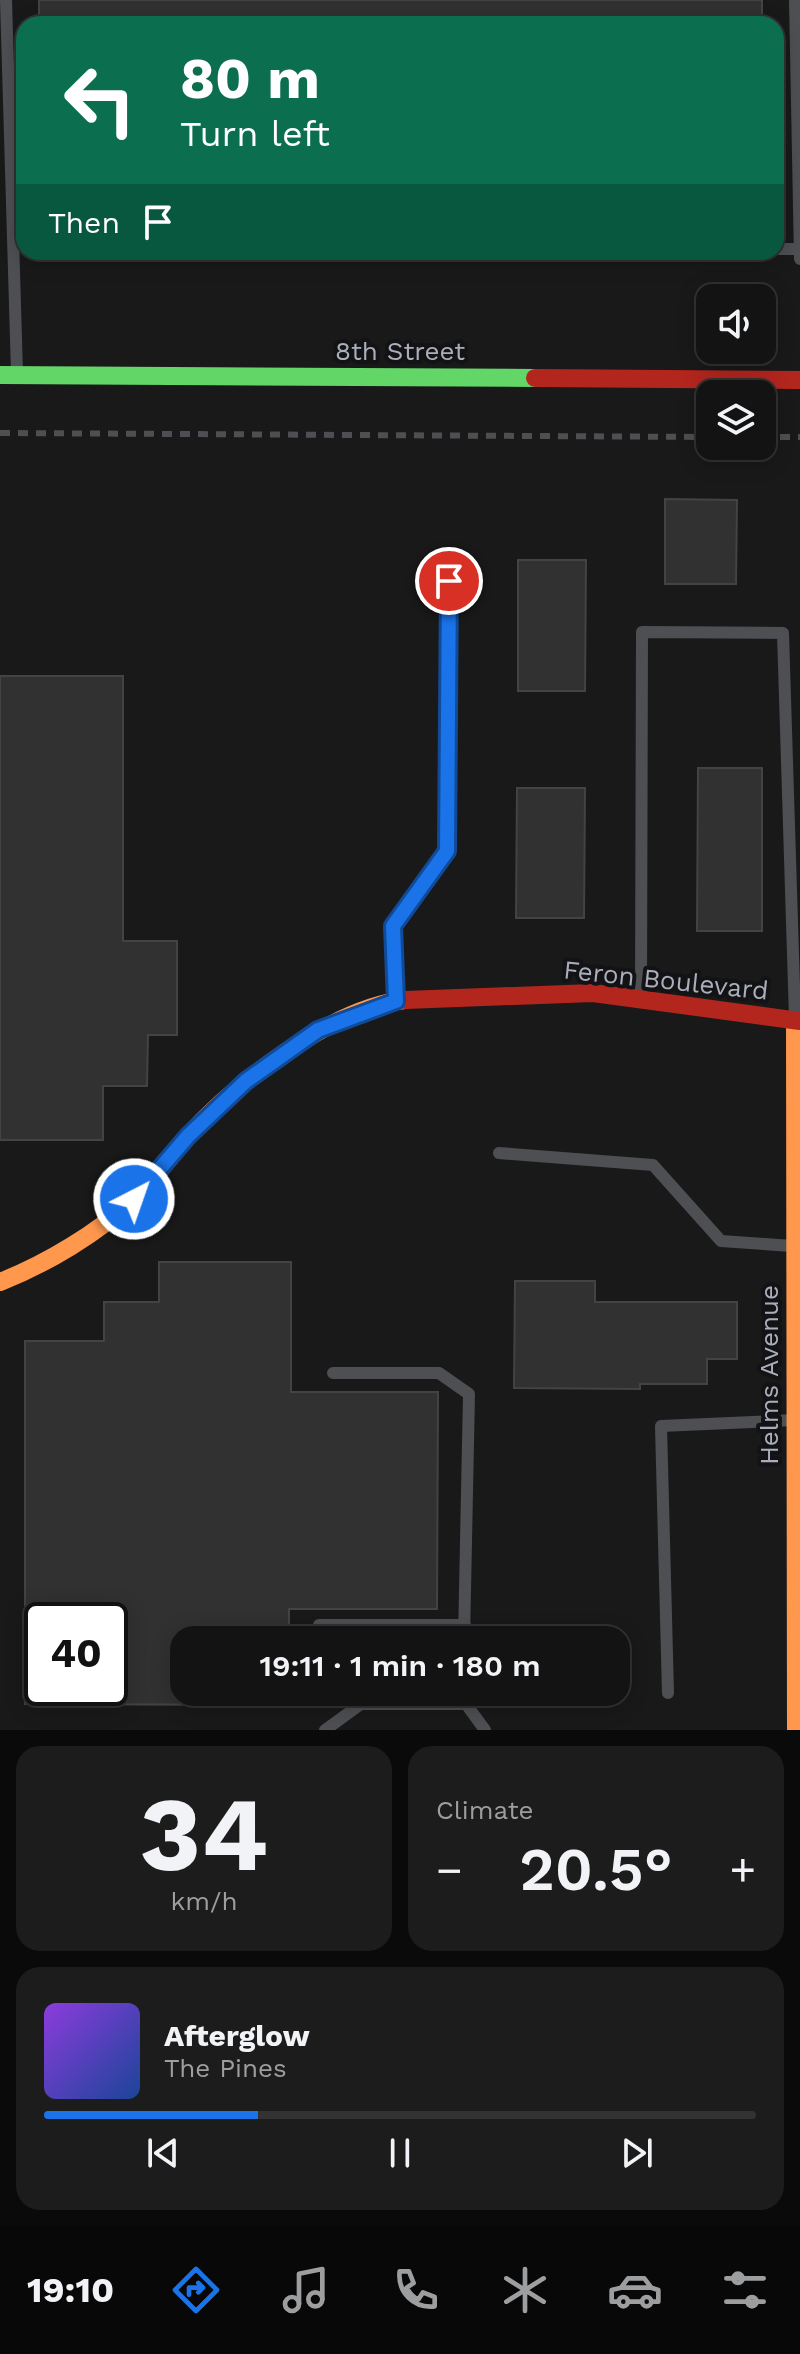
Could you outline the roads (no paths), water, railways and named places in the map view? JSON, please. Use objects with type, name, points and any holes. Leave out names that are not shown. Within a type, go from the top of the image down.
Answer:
[{"type":"street","name":"8th Street","points":[[8,375],[800,380]]},
{"type":"street","name":"Feron Boulevard","points":[[0,1282],[41,1266],[134,1199],[188,1136],[246,1081],[318,1030],[396,1001],[451,996],[593,993],[798,1021]]},
{"type":"street","name":"Helms Avenue","points":[[796,1730],[798,1021]]},
{"type":"lane","points":[[6,0],[16,210]]},
{"type":"lane","points":[[795,0],[800,259]]},
{"type":"lane","points":[[8,375],[17,260]]},
{"type":"lane","points":[[396,1001],[393,926],[447,851],[449,581]]},
{"type":"lane","points":[[641,998],[642,632],[783,633],[798,1021]]},
{"type":"lane","points":[[499,1153],[653,1165],[721,1241],[795,1246]]},
{"type":"lane","points":[[319,1625],[465,1625],[469,1394],[439,1373],[333,1373]]},
{"type":"lane","points":[[668,1693],[661,1426],[797,1411]]},
{"type":"lane","points":[[325,1730],[358,1706]]},
{"type":"lane","points":[[471,1706],[485,1730]]},
{"type":"lane","points":[[346,1715],[346,1730]]},
{"type":"railway","points":[[0,433],[696,437]]},
{"type":"railway","points":[[776,437],[800,437]]}]
